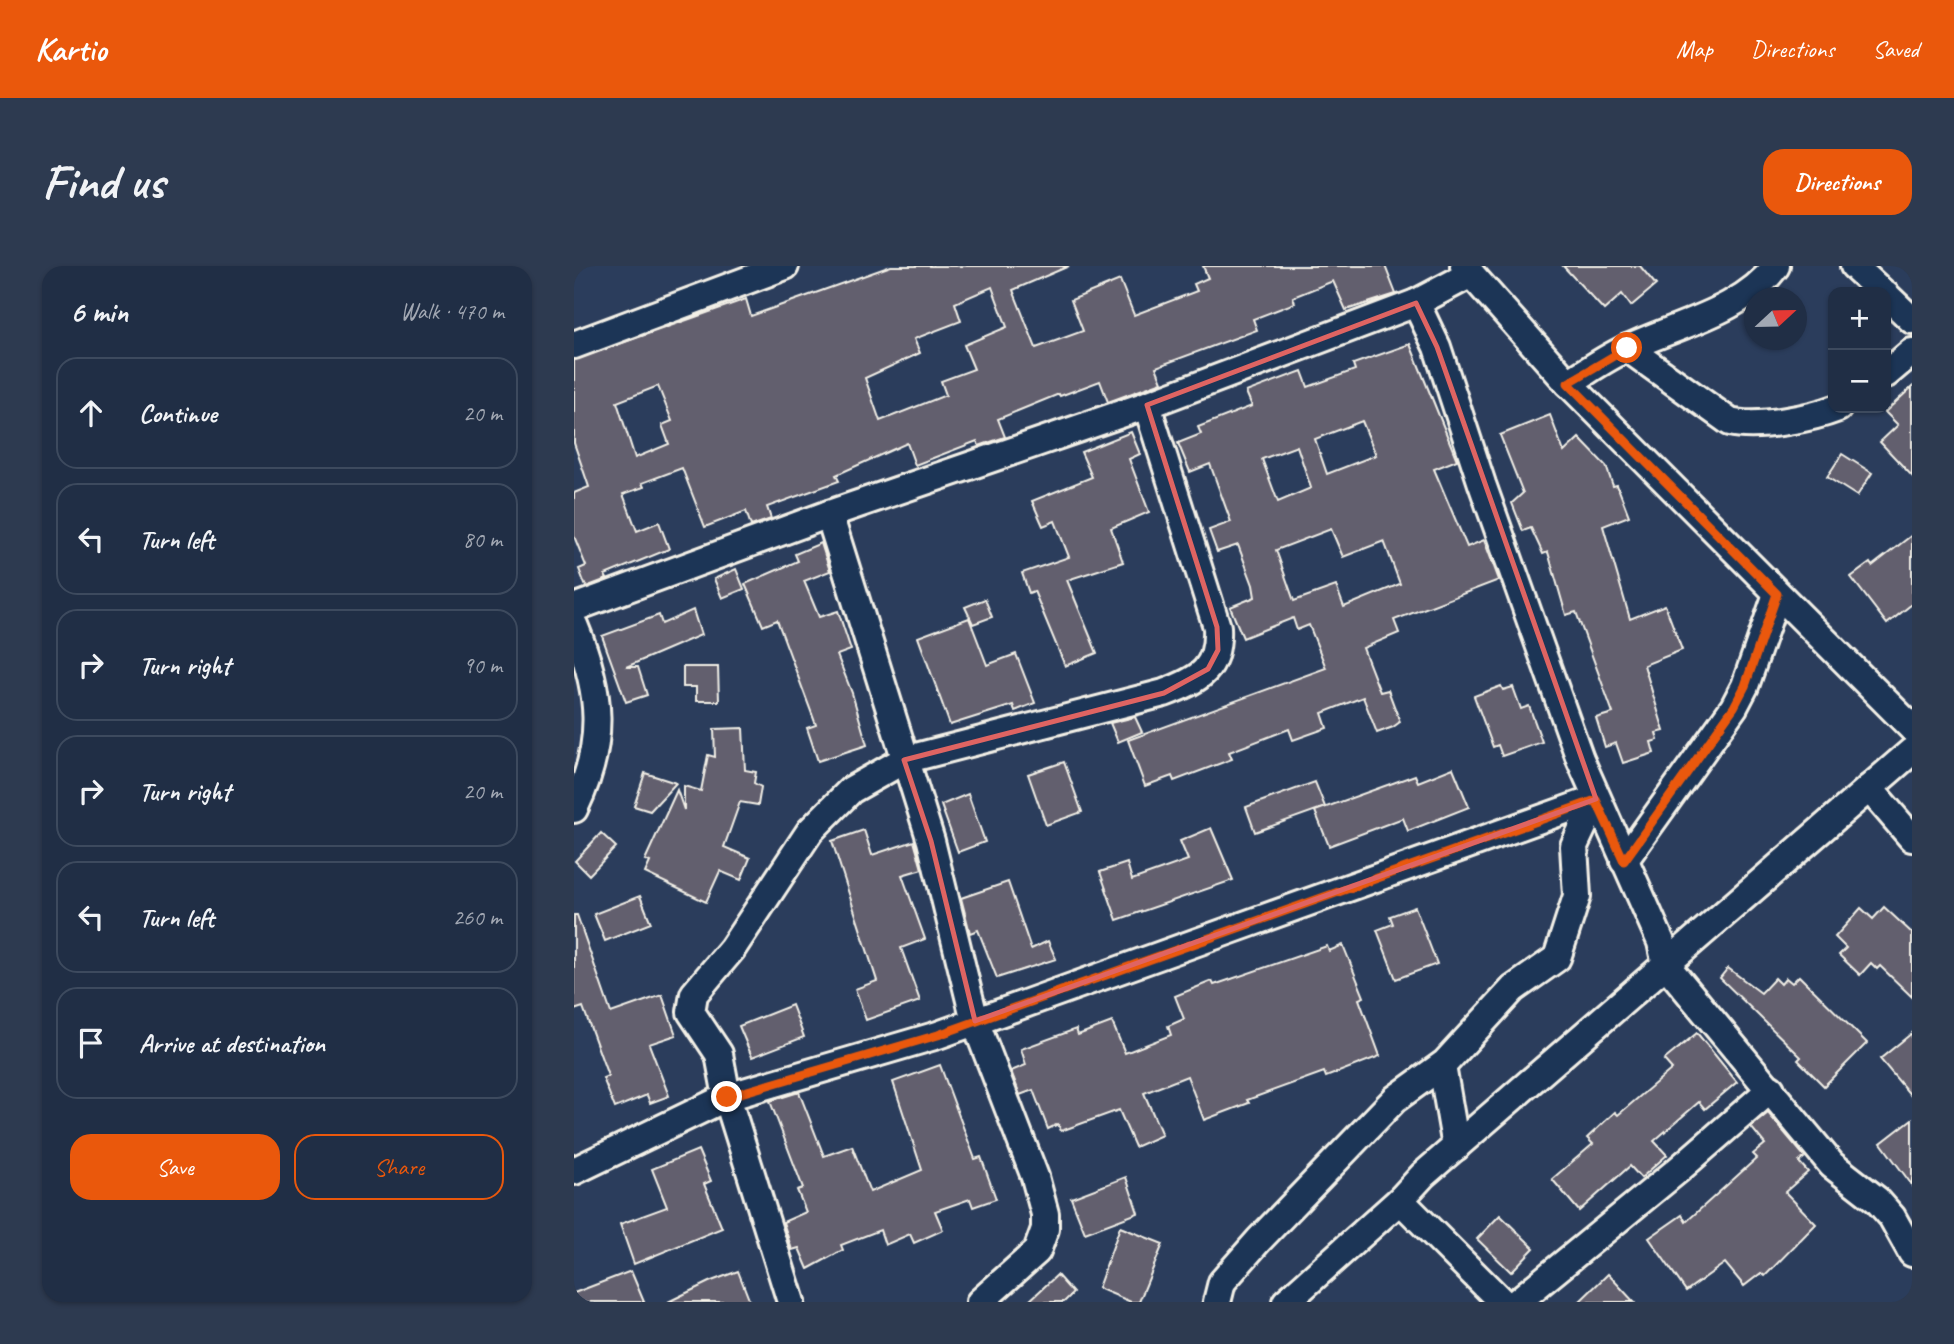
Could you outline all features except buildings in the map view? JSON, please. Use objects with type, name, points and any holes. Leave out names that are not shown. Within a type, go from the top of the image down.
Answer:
[{"type":"street","points":[[574,345],[733,276],[785,266]]},
{"type":"street","points":[[1568,383],[1627,348],[1704,316],[1753,291],[1776,266]]},
{"type":"street","points":[[1854,266],[1876,287]]},
{"type":"street","points":[[574,608],[829,514],[1147,405],[1416,303],[1468,270],[1568,383],[1912,728]]},
{"type":"street","points":[[1891,300],[1912,320]]},
{"type":"street","points":[[1416,303],[1441,357],[1482,484],[1596,800],[1661,942],[1666,965],[1771,1088],[1832,1165],[1877,1200],[1892,1217],[1912,1253]]},
{"type":"street","points":[[1627,348],[1730,422],[1749,424],[1810,416],[1828,411]]},
{"type":"street","points":[[1891,370],[1912,352]]},
{"type":"street","points":[[791,1302],[727,1097],[719,1055],[691,1012],[694,994],[732,948],[810,831],[851,790],[904,760],[1164,693],[1190,683],[1208,669],[1218,650],[1217,627],[1147,405]]},
{"type":"street","points":[[829,514],[904,760],[932,841],[975,1021],[1035,1177],[1045,1214],[1045,1229],[1037,1251],[980,1302]]},
{"type":"street","points":[[1624,861],[1734,707],[1745,686],[1777,594]]},
{"type":"street","points":[[574,625],[586,653],[598,715],[590,776],[574,809]]},
{"type":"street","points":[[1286,1302],[1456,1147],[1912,751]]},
{"type":"street","points":[[1869,789],[1912,838]]},
{"type":"street","points":[[574,1171],[727,1097],[975,1021],[1596,800]]},
{"type":"street","points":[[1217,1302],[1222,1282],[1259,1240],[1395,1100],[1442,1066],[1513,989],[1557,958],[1577,896],[1574,846],[1596,800]]},
{"type":"street","points":[[1442,1066],[1456,1147]]},
{"type":"street","points":[[1517,1302],[1678,1170],[1771,1088]]},
{"type":"street","points":[[1400,1200],[1502,1302]]},
{"type":"highlighted area","points":[[1416,303],[1437,347],[1596,799],[975,1021],[931,841],[904,760],[1164,693],[1208,669],[1218,650],[1217,627],[1147,405]]},
{"type":"route","points":[[727,1097],[938,1035],[1596,800],[1624,861],[1734,707],[1745,686],[1777,594],[1568,383],[1627,348]]}]
